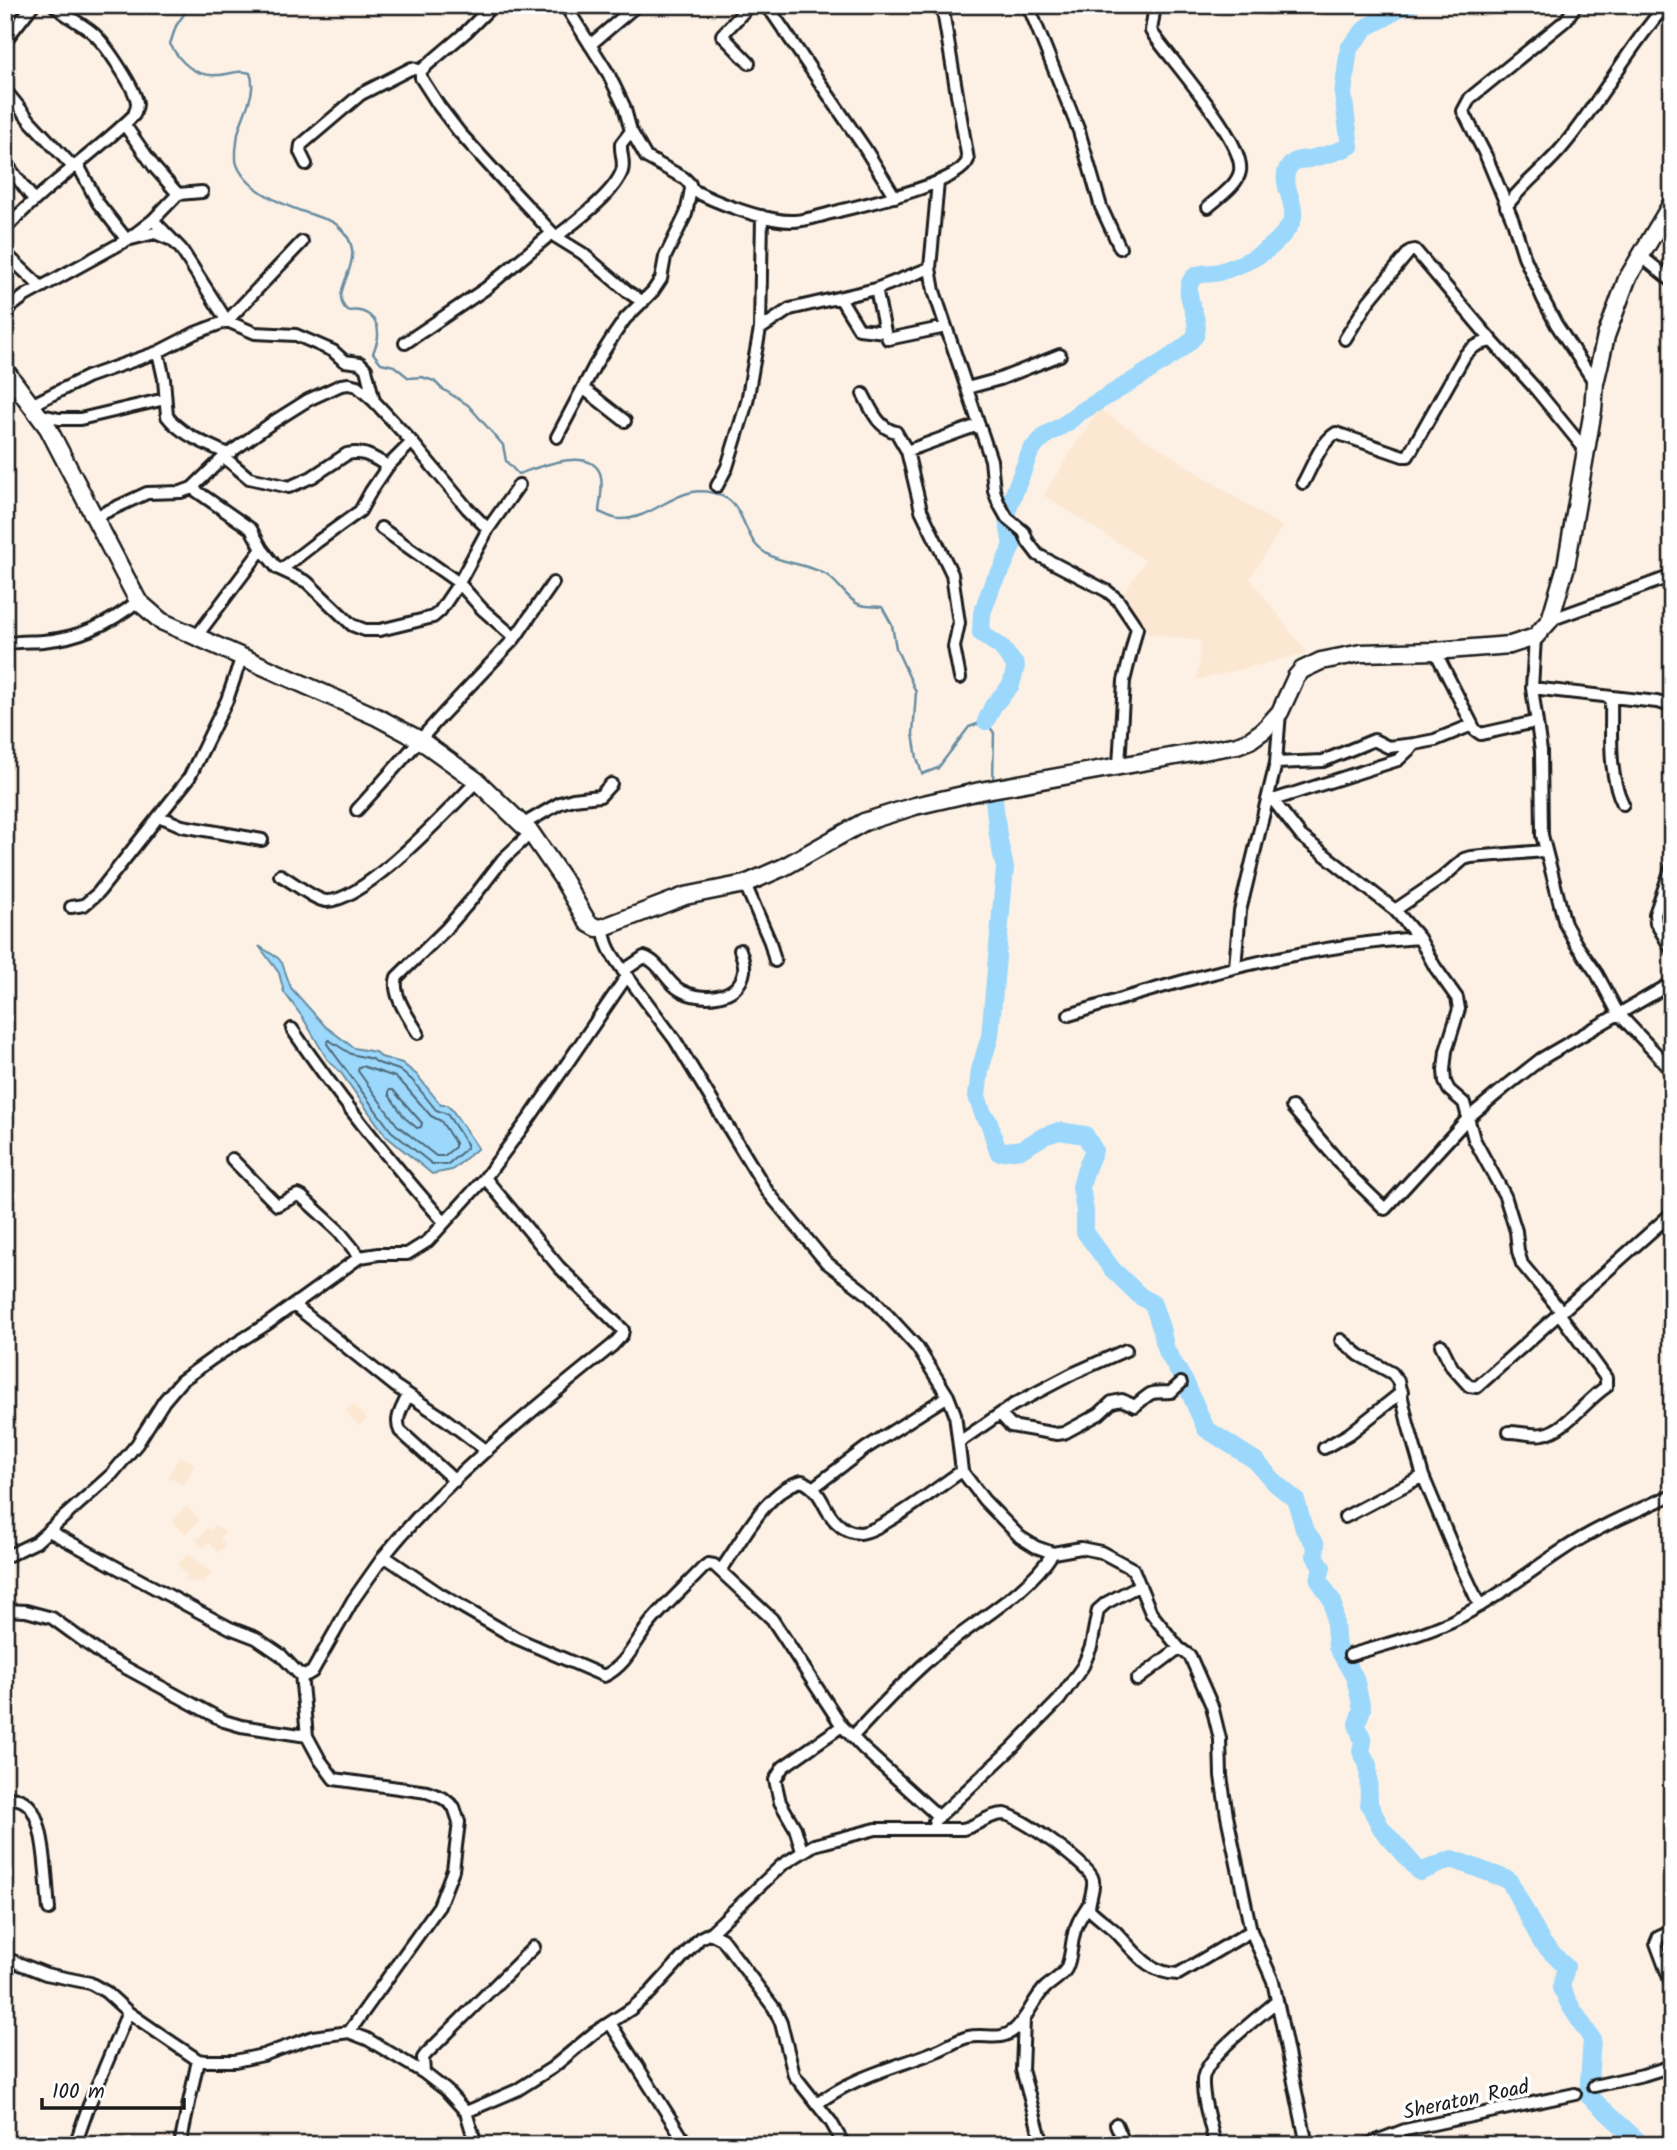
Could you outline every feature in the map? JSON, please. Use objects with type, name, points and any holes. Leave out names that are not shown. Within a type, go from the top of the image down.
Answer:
[{"type":"street","points":[[7,36],[33,5]]},
{"type":"street","points":[[5,229],[34,200],[134,115],[137,102],[119,66],[93,33],[61,13],[54,5]]},
{"type":"street","points":[[493,5],[421,71],[421,78],[458,132],[554,235],[582,253],[643,302]]},
{"type":"street","points":[[558,437],[612,338],[625,319],[661,279],[669,244],[686,214],[691,189],[684,178],[646,157],[631,131],[624,106],[608,73],[565,5]]},
{"type":"street","points":[[590,45],[637,5]]},
{"type":"street","points":[[749,63],[722,35],[750,5]]},
{"type":"street","points":[[764,5],[844,117],[895,197]]},
{"type":"street","points":[[691,189],[705,197],[762,216],[793,221],[895,197],[938,182],[963,168],[968,160],[942,5]]},
{"type":"street","points":[[1028,5],[1079,131],[1101,207],[1120,248]]},
{"type":"street","points":[[1158,5],[1151,31],[1231,140],[1241,169],[1237,179],[1209,207]]},
{"type":"street","points":[[1256,5],[1271,5]]},
{"type":"street","points":[[1576,5],[1566,20],[1470,99],[1463,111],[1486,156],[1543,299],[1556,324],[1595,383]]},
{"type":"street","points":[[1506,207],[1519,189],[1565,144],[1666,5]]},
{"type":"street","points":[[306,164],[300,152],[301,145],[351,102],[361,94],[412,68],[421,71]]},
{"type":"street","points":[[5,90],[31,122],[76,166],[97,203],[127,240]]},
{"type":"street","points":[[124,124],[155,168],[178,194]]},
{"type":"street","points":[[405,343],[485,289],[595,205],[621,174],[624,162],[621,144],[631,131]]},
{"type":"street","points":[[5,162],[34,200]]},
{"type":"street","points":[[938,182],[930,268],[934,291],[991,460],[998,502],[1007,518],[1024,532],[1038,555],[1107,591],[1118,600],[1137,628],[1124,681],[1119,765]]},
{"type":"street","points":[[5,311],[41,287],[127,240],[153,220],[178,194],[202,192]]},
{"type":"street","points":[[5,370],[48,428],[138,601],[161,621],[377,717],[420,740],[477,781],[526,829],[562,878],[588,923],[597,928],[685,896],[744,884],[784,867],[864,822],[915,806],[981,790],[1237,746],[1264,730],[1280,712],[1296,677],[1302,670],[1321,661],[1361,653],[1510,645],[1535,637],[1550,620],[1566,566],[1587,452],[1595,383],[1606,336],[1627,279],[1672,203]]},
{"type":"street","points":[[717,486],[727,467],[747,402],[760,329],[762,216]]},
{"type":"street","points":[[153,220],[181,249],[227,321],[255,333],[296,335],[333,351],[344,361],[360,363],[366,369],[374,401]]},
{"type":"street","points":[[127,240],[155,233],[172,240]]},
{"type":"street","points":[[34,410],[87,377],[158,352],[195,332],[227,321],[302,242]]},
{"type":"street","points":[[1345,339],[1368,302],[1414,249],[1587,452]]},
{"type":"street","points":[[5,253],[41,287]]},
{"type":"street","points":[[1641,256],[1672,281]]},
{"type":"street","points":[[760,329],[790,309],[876,289],[930,268]]},
{"type":"street","points":[[876,289],[888,339],[946,327]]},
{"type":"street","points":[[840,298],[859,330],[885,332]]},
{"type":"street","points":[[1303,483],[1323,447],[1336,433],[1408,456],[1465,355],[1473,346],[1492,341]]},
{"type":"street","points":[[158,352],[167,416],[179,429],[226,456],[249,478],[289,487],[312,477],[347,454],[354,453],[364,453],[388,467]]},
{"type":"street","points":[[967,388],[1000,379],[1060,355]]},
{"type":"street","points":[[95,517],[147,493],[181,492],[192,488],[226,456],[308,400],[349,383],[357,386],[374,401],[488,529]]},
{"type":"street","points":[[583,388],[625,421]]},
{"type":"street","points":[[863,394],[881,425],[896,432],[907,451],[921,510],[952,574],[959,623],[954,647],[960,678]]},
{"type":"street","points":[[34,410],[59,419],[80,419],[165,399]]},
{"type":"street","points":[[907,451],[978,425]]},
{"type":"street","points":[[282,569],[360,511],[370,491],[388,467],[412,442]]},
{"type":"street","points":[[192,488],[251,529],[277,568],[307,582],[352,625],[365,630],[380,630],[433,617],[440,611],[459,583],[488,529],[519,485]]},
{"type":"street","points":[[381,528],[459,583],[482,609],[515,638]]},
{"type":"street","points":[[196,637],[262,549]]},
{"type":"street","points":[[1550,620],[1672,576]]},
{"type":"street","points":[[357,810],[515,638],[553,583]]},
{"type":"street","points":[[5,644],[44,641],[84,633],[118,617],[138,601]]},
{"type":"street","points":[[1535,637],[1532,688],[1541,751],[1542,835],[1565,923],[1618,1013],[1672,1073]]},
{"type":"street","points":[[1435,651],[1475,730],[1481,734],[1535,722]]},
{"type":"street","points":[[71,907],[84,905],[98,893],[189,778],[227,700],[242,656]]},
{"type":"street","points":[[1532,688],[1672,706]]},
{"type":"street","points":[[1611,698],[1614,778],[1623,804]]},
{"type":"street","points":[[1236,967],[1240,911],[1271,797],[1280,712]]},
{"type":"street","points":[[1276,763],[1323,761],[1374,740],[1388,747],[1415,744],[1435,740],[1472,725]]},
{"type":"street","points":[[1271,797],[1390,763],[1398,760],[1415,744]]},
{"type":"street","points":[[280,875],[323,900],[351,894],[375,878],[423,835],[477,781]]},
{"type":"street","points":[[418,1032],[399,997],[395,984],[397,977],[447,928],[526,829],[560,803],[600,796],[611,784]]},
{"type":"street","points":[[1271,797],[1301,836],[1395,910],[1419,939],[1459,1003],[1448,1041],[1445,1082],[1449,1090],[1464,1102],[1474,1139],[1505,1196],[1516,1231],[1522,1264],[1560,1312],[1606,1378],[1606,1387],[1570,1419],[1546,1434],[1509,1432]]},
{"type":"street","points":[[159,816],[182,826],[262,841]]},
{"type":"street","points":[[1395,910],[1471,856],[1545,851]]},
{"type":"street","points":[[1672,866],[1655,914],[1656,923],[1672,950]]},
{"type":"street","points":[[744,884],[771,942],[775,961]]},
{"type":"street","points":[[604,927],[608,950],[675,1040],[767,1191],[826,1262],[870,1296],[917,1347],[948,1396],[955,1414],[962,1471],[984,1500],[1020,1537],[1036,1547],[1053,1553],[1081,1548],[1101,1552],[1133,1569],[1151,1613],[1179,1648],[1190,1656],[1212,1706],[1220,1739],[1221,1776],[1227,1816],[1251,1931],[1273,1981],[1307,2145]]},
{"type":"street","points":[[1069,1015],[1236,967],[1343,946],[1419,939]]},
{"type":"street","points":[[5,1557],[23,1549],[49,1531],[124,1462],[164,1401],[181,1381],[360,1257],[407,1254],[428,1241],[485,1178],[531,1116],[625,973],[644,957],[653,961],[680,990],[705,998],[728,992],[741,982],[745,967],[740,950]]},
{"type":"street","points":[[1292,1107],[1350,1174],[1385,1209],[1469,1117],[1541,1059],[1672,983]]},
{"type":"street","points":[[292,1029],[376,1145],[444,1222]]},
{"type":"street","points":[[232,1159],[277,1205],[298,1195],[302,1197],[338,1230],[360,1257]]},
{"type":"street","points":[[49,1531],[230,1628],[256,1638],[281,1655],[301,1674],[312,1672],[353,1600],[405,1531],[487,1451],[622,1335],[623,1330],[559,1267],[485,1178]]},
{"type":"street","points":[[1441,1345],[1452,1367],[1469,1387],[1473,1388],[1672,1213]]},
{"type":"street","points":[[294,1305],[408,1395],[487,1451]]},
{"type":"street","points":[[1341,1340],[1392,1373],[1398,1381],[1423,1476],[1480,1606]]},
{"type":"street","points":[[958,1442],[1013,1405],[1126,1350]]},
{"type":"street","points":[[1000,1414],[1007,1424],[1015,1428],[1064,1433],[1099,1414],[1112,1402],[1122,1400],[1135,1406],[1149,1393],[1171,1392],[1181,1383]]},
{"type":"street","points":[[1324,1448],[1349,1434],[1402,1392]]},
{"type":"street","points":[[408,1395],[398,1416],[400,1431],[455,1482]]},
{"type":"street","points":[[814,1487],[866,1448],[948,1396]]},
{"type":"street","points":[[720,1570],[764,1507],[779,1490],[790,1484],[802,1480],[814,1487],[834,1520],[846,1530],[858,1534],[870,1531],[906,1510],[962,1471]]},
{"type":"street","points":[[1345,1517],[1423,1476]]},
{"type":"street","points":[[1350,1655],[1394,1643],[1451,1621],[1480,1606],[1594,1531],[1672,1495]]},
{"type":"street","points":[[852,1737],[933,1656],[1030,1579],[1053,1553]]},
{"type":"street","points":[[384,1556],[440,1594],[516,1638],[604,1676],[625,1661],[651,1622],[703,1568],[714,1564],[772,1619],[842,1726],[939,1816]]},
{"type":"street","points":[[927,1828],[1011,1749],[1064,1693],[1083,1666],[1091,1647],[1098,1610],[1140,1585]]},
{"type":"street","points":[[5,1610],[26,1611],[52,1618],[104,1656],[224,1721],[254,1729],[307,1736]]},
{"type":"street","points":[[1138,1679],[1179,1648]]},
{"type":"street","points":[[301,1674],[307,1736],[334,1779],[427,1792],[443,1798],[454,1807],[459,1822],[453,1870],[439,1906],[349,2032]]},
{"type":"street","points":[[802,1851],[795,1828],[780,1802],[775,1780],[783,1767],[842,1726]]},
{"type":"street","points":[[5,1798],[16,1798],[28,1804],[36,1815],[41,1831],[48,1909]]},
{"type":"street","points":[[466,2112],[531,2082],[631,2009],[650,1993],[700,1938],[710,1933],[773,1873],[802,1851],[826,1841],[876,1829],[963,1829],[976,1826],[996,1815],[1012,1816],[1048,1838],[1086,1869],[1093,1883],[1089,1904],[1073,1936],[1065,1971],[1042,1991],[1014,2030],[1005,2036],[971,2036],[959,2040],[834,2091],[817,2104]]},
{"type":"street","points":[[1089,1904],[1091,1912],[1120,1937],[1138,1958],[1165,1974],[1178,1974],[1251,1931]]},
{"type":"street","points":[[1672,1930],[1659,1936],[1656,1943],[1672,1986]]},
{"type":"street","points":[[710,1933],[722,1939],[774,2008],[794,2074],[831,2122],[844,2145]]},
{"type":"street","points":[[424,2073],[422,2062],[426,2054],[534,1947]]},
{"type":"street","points":[[5,1958],[46,1973],[90,1983],[198,2060],[235,2061],[263,2055],[313,2037],[349,2032],[424,2073],[446,2090],[466,2112],[476,2145]]},
{"type":"street","points":[[1215,2145],[1204,2092],[1205,2067],[1217,2053],[1277,2001]]},
{"type":"street","points":[[75,2145],[128,2012]]},
{"type":"street","points":[[1024,2019],[1022,2070],[1045,2145]]},
{"type":"street","points":[[610,2023],[687,2145]]},
{"type":"street","points":[[180,2145],[198,2060]]},
{"type":"street","points":[[1594,2086],[1672,2066]]},
{"type":"street","name":"Sheraton Road","points":[[1366,2145],[1405,2130],[1575,2094]]},
{"type":"street","points":[[1116,2124],[1125,2145]]},
{"type":"shaded area","points":[[1099,409],[1282,527],[1250,578],[1307,653],[1197,680],[1201,641],[1149,634],[1124,593],[1145,560],[1043,495]]},
{"type":"shaded area","points":[[352,1404],[367,1419],[359,1426],[345,1411]]},
{"type":"shaded area","points":[[179,1456],[195,1464],[184,1485],[168,1477]]},
{"type":"shaded area","points":[[186,1506],[200,1519],[186,1534],[172,1522]]},
{"type":"shaded area","points":[[215,1525],[225,1533],[220,1538],[226,1544],[218,1553],[209,1542],[204,1548],[196,1541],[207,1528],[211,1530]]},
{"type":"shaded area","points":[[188,1553],[212,1574],[202,1584],[197,1580],[195,1583],[191,1580],[189,1583],[178,1565]]},
{"type":"water","points":[[259,946],[278,958],[291,988],[325,1026],[354,1048],[375,1052],[381,1057],[402,1063],[417,1075],[441,1105],[447,1105],[452,1110],[478,1148],[452,1170],[432,1174],[386,1136],[341,1073],[327,1059],[284,992],[279,973]]},
{"type":"waterway","points":[[190,5],[176,26],[170,44],[183,62],[201,74],[250,73],[251,96],[240,126],[236,150],[240,171],[247,181],[268,196],[332,222],[348,238],[352,250],[351,262],[341,293],[342,303],[348,311],[360,311],[373,319],[378,330],[373,353],[381,363],[394,366],[409,378],[422,377],[434,381],[468,405],[503,445],[506,461],[518,474],[562,461],[585,461],[594,465],[602,482],[599,512],[611,517],[633,517],[695,492],[708,492],[730,501],[739,512],[752,539],[763,551],[825,574],[857,603],[882,607],[892,625],[896,648],[916,692],[913,734],[922,774],[938,768],[969,727],[986,721],[994,733],[993,782]]},
{"type":"waterway","points":[[986,721],[993,706],[1011,685],[1016,666],[1001,647],[981,633],[982,613],[993,583],[1012,546],[1007,518],[1009,506],[1031,450],[1046,435],[1161,363],[1190,341],[1196,334],[1197,327],[1189,290],[1193,278],[1227,270],[1251,259],[1273,245],[1283,234],[1293,217],[1286,181],[1288,168],[1296,161],[1350,146],[1343,94],[1349,48],[1367,27],[1409,5]]},
{"type":"waterway","points":[[994,799],[1005,868],[990,1036],[980,1070],[977,1096],[989,1122],[998,1152],[1022,1149],[1059,1131],[1085,1135],[1094,1150],[1081,1187],[1085,1232],[1112,1269],[1140,1296],[1153,1304],[1166,1350],[1186,1384],[1206,1429],[1256,1461],[1275,1483],[1296,1500],[1304,1529],[1316,1545],[1315,1556],[1322,1567],[1319,1580],[1333,1602],[1337,1647],[1355,1678],[1362,1709],[1357,1724],[1363,1742],[1361,1751],[1368,1765],[1369,1804],[1381,1828],[1420,1872],[1452,1859],[1509,1880],[1542,1943],[1566,1967],[1561,1988],[1592,2039],[1588,2095],[1638,2141],[1639,2145]]}]
